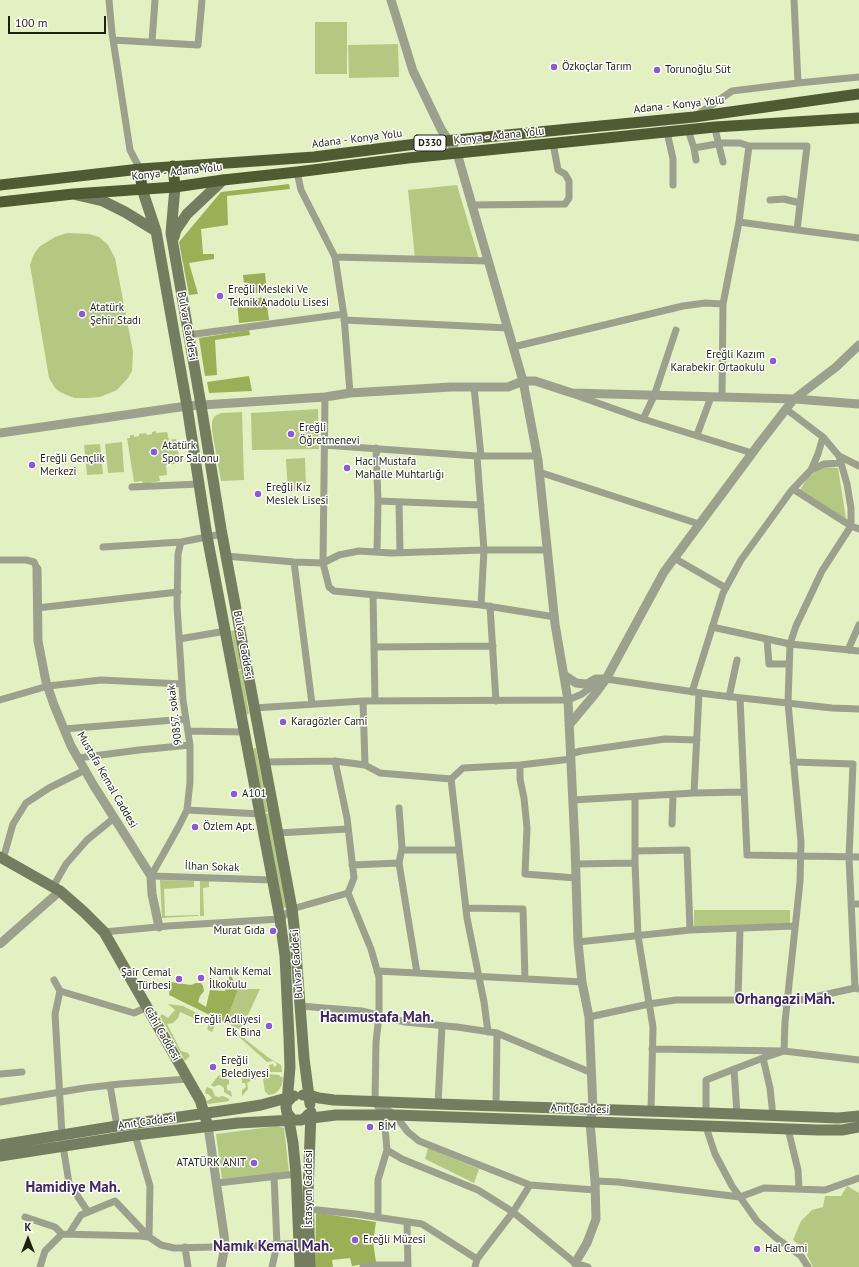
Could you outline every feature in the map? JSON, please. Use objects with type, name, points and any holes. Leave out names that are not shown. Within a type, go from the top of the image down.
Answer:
[{"type":"highway","name":"Adana - Konya Yolu","points":[[0,185],[173,166],[314,157],[448,141],[694,117],[859,94]]},
{"type":"highway","name":"Konya - Adana Yolu","points":[[0,202],[73,194],[175,187],[408,158],[715,127],[859,118]]},
{"type":"highway","points":[[173,166],[175,187]]},
{"type":"highway","points":[[140,169],[142,189]]},
{"type":"main road","points":[[173,244],[176,230],[187,214],[223,180]]},
{"type":"main road","name":"Bulvar Caddesi","points":[[175,187],[171,233],[222,534],[292,909],[304,1058],[299,1108]]},
{"type":"main road","points":[[142,189],[156,231],[187,406],[207,536],[280,919],[285,956],[290,1067],[299,1108],[294,1143],[300,1267]]},
{"type":"main road","points":[[73,194],[103,201],[126,212],[156,231]]},
{"type":"main road","name":"Cahi Caddesi","points":[[2,858],[57,889],[84,912],[104,932],[200,1100],[208,1126]]},
{"type":"main road","name":"Anıt Caddesi","points":[[0,1145],[261,1105],[299,1108],[326,1099],[773,1116],[838,1118],[859,1116]]},
{"type":"main road","points":[[0,1156],[135,1135],[262,1121],[299,1108],[336,1115],[395,1115],[788,1129],[832,1130],[859,1127]]},
{"type":"main road","name":"İstasyon Caddesi","points":[[299,1108],[308,1209],[310,1267]]},
{"type":"street","points":[[109,0],[113,40],[130,150],[140,169]]},
{"type":"street","points":[[152,42],[155,0]]},
{"type":"street","points":[[113,40],[198,45],[202,0]]},
{"type":"street","points":[[391,0],[413,71],[448,141],[456,153],[523,381],[537,456],[555,617],[568,700],[576,864],[578,942],[582,982],[589,1017],[592,1073],[593,1110],[590,1122],[596,1219],[587,1243],[575,1265]]},
{"type":"street","points":[[794,0],[798,83]]},
{"type":"street","points":[[694,117],[732,91],[859,77]]},
{"type":"street","points":[[715,127],[723,162]]},
{"type":"street","points":[[688,130],[696,160]]},
{"type":"street","points":[[667,132],[673,159],[673,185]]},
{"type":"street","points":[[471,205],[565,204],[569,198],[569,181],[565,174],[558,170],[553,143]]},
{"type":"street","points":[[694,148],[719,144],[740,143],[749,146],[807,146],[797,230]]},
{"type":"street","points":[[722,397],[723,304],[739,222],[749,146]]},
{"type":"street","points":[[297,172],[301,190],[335,257],[344,317],[350,393]]},
{"type":"street","points":[[770,200],[784,199],[800,203]]},
{"type":"street","points":[[739,222],[859,238]]},
{"type":"street","points":[[335,257],[488,261]]},
{"type":"street","points":[[513,347],[683,306],[723,304]]},
{"type":"street","points":[[188,335],[344,317],[508,328]]},
{"type":"street","points":[[643,419],[654,396],[676,330]]},
{"type":"street","points":[[569,725],[595,694],[601,679],[664,572],[752,452],[795,399],[836,367],[859,344]]},
{"type":"street","points":[[0,433],[187,406],[325,397],[350,393],[451,387],[508,386],[523,381],[535,381],[643,419],[752,452]]},
{"type":"street","points":[[474,387],[484,550],[481,605]]},
{"type":"street","points":[[572,393],[795,399],[859,404]]},
{"type":"street","points":[[325,397],[323,563],[329,587],[334,591],[490,606],[555,617]]},
{"type":"street","points":[[697,435],[711,397]]},
{"type":"street","points":[[784,1052],[801,857],[801,842],[788,703],[790,644],[796,626],[822,571],[851,526],[851,508],[840,459],[823,437],[786,409]]},
{"type":"street","points":[[694,793],[697,740],[696,692],[712,628],[723,594],[741,560],[793,489],[811,470],[823,437]]},
{"type":"street","points":[[324,445],[479,456],[537,456]]},
{"type":"street","points":[[376,448],[378,501],[377,552]]},
{"type":"street","points":[[811,470],[840,459],[858,464]]},
{"type":"street","points":[[539,472],[699,524]]},
{"type":"street","points":[[132,487],[199,484]]},
{"type":"street","points":[[793,489],[851,526],[859,529]]},
{"type":"street","points":[[378,501],[481,505]]},
{"type":"street","points":[[399,502],[400,552]]},
{"type":"street","points":[[103,548],[181,542],[222,534]]},
{"type":"street","name":"90857. sokak","points":[[151,876],[179,826],[186,810],[190,782],[190,745],[183,700],[179,639],[178,554],[181,542]]},
{"type":"street","points":[[226,556],[323,563],[338,555],[359,551],[400,552],[547,550]]},
{"type":"street","points":[[674,558],[726,588]]},
{"type":"street","points":[[0,560],[26,560],[34,562],[37,570]]},
{"type":"street","points":[[294,562],[312,704]]},
{"type":"street","name":"Mustafa Kemal Caddesi","points":[[37,570],[38,641],[48,686],[64,729],[78,758],[151,876],[152,894],[159,927]]},
{"type":"street","points":[[37,608],[178,592]]},
{"type":"street","points":[[373,595],[375,701]]},
{"type":"street","points":[[490,606],[496,701]]},
{"type":"street","points":[[848,650],[859,625]]},
{"type":"street","points":[[712,628],[790,644],[859,651]]},
{"type":"street","points":[[179,639],[226,631]]},
{"type":"street","points":[[767,639],[769,664],[789,664]]},
{"type":"street","points":[[374,647],[493,646]]},
{"type":"street","points":[[729,697],[736,660]]},
{"type":"street","points":[[564,675],[576,683],[585,684],[601,679],[729,697],[832,708],[859,709]]},
{"type":"street","points":[[254,708],[363,701],[568,700],[582,694],[601,679]]},
{"type":"street","points":[[0,700],[48,686],[101,680],[182,684]]},
{"type":"street","points":[[740,698],[748,855],[859,857]]},
{"type":"street","points":[[363,701],[365,764]]},
{"type":"street","points":[[64,729],[186,719]]},
{"type":"street","points":[[188,731],[244,732]]},
{"type":"street","points":[[265,762],[335,761],[365,764],[380,773],[451,779],[463,768],[520,765],[571,756],[581,751],[665,739],[697,740]]},
{"type":"street","points":[[78,758],[190,745]]},
{"type":"street","points":[[335,761],[347,818],[354,878],[348,893],[371,949],[379,978],[379,1016],[376,1042],[375,1102],[384,1116],[387,1150],[378,1180],[378,1217]]},
{"type":"street","points":[[589,1017],[649,1004],[676,1000],[738,1000],[788,1003],[857,989],[856,950],[851,904],[849,857],[856,764],[793,762]]},
{"type":"street","points":[[520,765],[520,779],[524,798],[526,828],[525,874],[576,878]]},
{"type":"street","points":[[2,858],[13,824],[26,803],[49,788],[85,770]]},
{"type":"street","points":[[451,779],[466,908],[488,1032]]},
{"type":"street","points":[[573,800],[694,793],[744,792]]},
{"type":"street","points":[[672,824],[673,794]]},
{"type":"street","points":[[635,797],[635,863],[638,936],[653,1027],[651,1112]]},
{"type":"street","points":[[398,808],[402,850],[399,863],[417,973]]},
{"type":"street","points":[[186,810],[260,814]]},
{"type":"street","points":[[0,944],[57,889],[66,864],[87,840],[114,818]]},
{"type":"street","points":[[278,833],[348,829]]},
{"type":"street","points":[[402,850],[459,850]]},
{"type":"street","points":[[635,851],[687,850],[690,930]]},
{"type":"street","points":[[352,864],[399,863]]},
{"type":"street","points":[[576,864],[635,863]]},
{"type":"street","name":"İlhan Sokak","points":[[151,876],[273,880]]},
{"type":"street","points":[[104,932],[280,919],[292,909],[348,893]]},
{"type":"street","points":[[851,904],[859,904]]},
{"type":"street","points":[[466,908],[523,909],[525,979]]},
{"type":"street","points":[[578,942],[690,930],[795,926]]},
{"type":"street","points":[[738,1000],[740,929]]},
{"type":"street","points":[[377,971],[582,982]]},
{"type":"street","points":[[54,980],[60,990],[134,1013],[147,1007]]},
{"type":"street","points":[[60,990],[55,1014],[62,1135]]},
{"type":"street","points":[[300,1006],[362,1011],[405,1022],[497,1033],[592,1073]]},
{"type":"street","points":[[438,1104],[442,1026]]},
{"type":"street","points":[[496,1106],[497,1033]]},
{"type":"street","points":[[652,1048],[784,1052],[859,1060]]},
{"type":"street","points":[[706,1113],[706,1080],[763,1058],[784,1052]]},
{"type":"street","points":[[763,1058],[770,1088],[773,1116]]},
{"type":"street","points":[[734,1069],[737,1114]]},
{"type":"street","points":[[0,1074],[22,1072]]},
{"type":"street","points":[[0,1102],[110,1085],[188,1079]]},
{"type":"street","points":[[110,1085],[117,1126]]},
{"type":"street","points":[[375,1102],[395,1115],[408,1132],[419,1141],[530,1185],[595,1185],[618,1182],[740,1197],[764,1188],[825,1190],[859,1178]]},
{"type":"street","name":"Cahi Caddesi","points":[[208,1126],[224,1235],[221,1267]]},
{"type":"street","points":[[706,1127],[715,1154],[732,1186],[757,1221],[775,1237],[801,1256],[808,1267]]},
{"type":"street","points":[[788,1129],[798,1170],[799,1189]]},
{"type":"street","points":[[135,1135],[150,1186],[149,1237]]},
{"type":"street","points":[[63,1146],[69,1183],[88,1212]]},
{"type":"street","points":[[387,1150],[402,1159],[478,1190],[513,1212],[575,1265],[588,1267]]},
{"type":"street","points":[[217,1183],[296,1174]]},
{"type":"street","points":[[272,1267],[277,1244],[274,1176]]},
{"type":"street","points":[[475,1267],[477,1258],[513,1212],[530,1185]]},
{"type":"street","points":[[40,1267],[45,1251],[66,1234],[81,1215],[115,1201],[149,1237],[161,1245],[174,1248],[299,1243]]},
{"type":"street","points":[[308,1209],[378,1217],[422,1224],[477,1258]]},
{"type":"street","points":[[25,1217],[55,1227],[66,1234],[149,1237]]},
{"type":"street","points":[[363,1267],[373,1265],[408,1266],[407,1222]]},
{"type":"street","points":[[185,1247],[188,1267]]},
{"type":"green space","points":[[315,22],[347,22],[347,74],[315,74]]},
{"type":"green space","points":[[398,44],[399,77],[349,78],[348,45]]},
{"type":"green space","points":[[289,184],[290,189],[227,196],[228,225],[201,229],[203,254],[214,254],[214,259],[189,263],[198,294],[189,295],[179,242],[221,192]]},
{"type":"green space","points":[[457,185],[479,259],[415,258],[408,190]]},
{"type":"green space","name":"Atatürk Şehir Stadı","points":[[67,233],[89,234],[99,237],[108,245],[115,258],[133,352],[132,371],[117,390],[100,397],[75,398],[69,396],[55,388],[49,378],[30,265],[34,254],[39,247],[55,237]]},
{"type":"green space","points":[[265,273],[267,292],[245,294],[243,275]]},
{"type":"green space","points":[[266,297],[269,320],[239,323],[237,301]]},
{"type":"green space","points":[[249,330],[250,335],[215,340],[217,375],[205,376],[199,338]]},
{"type":"green space","points":[[249,376],[252,391],[209,393],[207,382]]},
{"type":"green space","points":[[318,409],[319,449],[252,450],[251,413]]},
{"type":"green space","points":[[242,412],[244,480],[221,481],[212,431],[212,421],[215,416],[221,413]]},
{"type":"green space","name":"Atatürk Spor Salonu","points":[[156,431],[156,433],[167,432],[169,440],[176,439],[180,463],[166,465],[167,475],[159,476],[160,481],[143,484],[142,481],[134,482],[127,438],[130,438],[130,435],[134,435],[134,437],[139,436],[139,434],[146,433],[147,435]]},
{"type":"green space","points":[[122,442],[124,472],[108,473],[105,444]]},
{"type":"green space","points":[[100,444],[103,474],[87,475],[84,445]]},
{"type":"green space","points":[[305,458],[306,490],[288,491],[286,459]]},
{"type":"green space","points":[[825,467],[838,468],[846,519],[800,490],[808,477]]},
{"type":"green space","points":[[235,630],[242,669],[238,670],[231,631]]},
{"type":"green space","points":[[242,670],[249,714],[246,715],[238,671]]},
{"type":"green space","points":[[256,748],[268,812],[265,812],[252,749]]},
{"type":"green space","points":[[269,813],[287,908],[283,908],[265,814]]},
{"type":"green space","points":[[160,880],[194,881],[194,887],[164,889],[165,916],[198,916],[162,918]]},
{"type":"green space","points":[[200,881],[209,881],[209,887],[203,888],[204,916],[200,916]]},
{"type":"green space","points":[[694,910],[790,910],[790,923],[694,928]]},
{"type":"green space","points":[[230,974],[238,989],[226,1023],[169,995],[170,982],[191,985],[201,983],[204,991],[198,1002],[206,1007],[210,990],[225,991]]},
{"type":"green space","points":[[238,989],[260,989],[241,1030],[226,1023]]},
{"type":"green space","points":[[168,1004],[183,1006],[216,1023],[212,1032],[207,1029],[209,1024],[206,1022],[205,1023],[180,1012],[178,1018],[173,1023],[167,1024],[181,1051],[188,1053],[190,1056],[185,1061],[160,1016],[162,1014],[168,1018],[175,1010]]},
{"type":"green space","points":[[237,1033],[269,1058],[281,1065],[282,1072],[270,1072],[269,1065],[273,1064],[274,1067],[277,1064],[274,1061],[267,1062],[236,1034]]},
{"type":"green space","points":[[251,1072],[256,1078],[255,1080],[247,1083],[248,1089],[242,1096],[242,1090],[246,1087],[245,1083],[242,1083],[242,1079]]},
{"type":"green space","points":[[268,1074],[283,1077],[282,1085],[278,1091],[274,1094],[268,1095],[265,1092],[263,1079]]},
{"type":"green space","points":[[219,1075],[229,1080],[227,1090],[231,1091],[232,1097],[224,1092],[224,1088],[220,1085],[214,1087],[211,1085]]},
{"type":"green space","points":[[207,1087],[212,1089],[215,1096],[223,1096],[229,1099],[229,1101],[208,1104],[205,1102],[199,1090],[201,1090],[207,1101],[212,1098],[206,1094],[205,1091]]},
{"type":"green space","points":[[278,1126],[284,1128],[289,1172],[222,1179],[216,1134]]},
{"type":"green space","points":[[428,1148],[479,1169],[474,1183],[425,1159]]},
{"type":"green space","points":[[847,1186],[859,1193],[859,1267],[813,1267],[804,1249],[793,1240],[801,1221],[812,1210],[823,1207],[825,1196],[841,1196]]},
{"type":"green space","points":[[319,1213],[376,1222],[373,1242],[376,1262],[352,1266],[350,1258],[332,1260],[333,1267],[315,1267],[316,1214]]},
{"type":"place","name":"Özkoçlar Tarım","points":[[554,67]]},
{"type":"place","name":"Torunoğlu Süt","points":[[657,70]]},
{"type":"place","name":"Ereğli Mesleki Ve Teknik Anadolu Lisesi","points":[[220,296]]},
{"type":"place","name":"Atatürk Şehir Stadı","points":[[82,314]]},
{"type":"place","name":"Ereğli Kazım Karabekir Ortaokulu","points":[[773,361]]},
{"type":"place","name":"Ereğli Öğretmenevi","points":[[291,434]]},
{"type":"place","name":"Atatürk Spor Salonu","points":[[154,452]]},
{"type":"place","name":"Ereğli Gençlik Merkezi","points":[[32,465]]},
{"type":"place","name":"Hacı Mustafa Mahalle Muhtarlığı","points":[[347,468]]},
{"type":"place","name":"Ereğli Kız Meslek Lisesi","points":[[258,494]]},
{"type":"place","name":"Karagözler Cami","points":[[283,722]]},
{"type":"place","name":"A101","points":[[234,794]]},
{"type":"place","name":"Özlem Apt.","points":[[195,827]]},
{"type":"place","name":"Murat Gıda","points":[[273,931]]},
{"type":"place","name":"Namık Kemal İlkokulu","points":[[201,978]]},
{"type":"place","name":"Şair Cemal Türbesi","points":[[179,979]]},
{"type":"place","name":"Ereğli Adliyesi Ek Bina","points":[[269,1026]]},
{"type":"place","name":"Ereğli Belediyesi","points":[[213,1067]]},
{"type":"place","name":"BİM","points":[[370,1127]]},
{"type":"place","name":"ATATÜRK ANIT","points":[[254,1163]]},
{"type":"place","name":"Ereğli Müzesi","points":[[355,1240]]},
{"type":"place","name":"Hal Cami","points":[[757,1249]]},
{"type":"district","name":"Orhangazi Mah.","points":[[785,1000]]},
{"type":"district","name":"Hacımustafa Mah.","points":[[377,1018]]},
{"type":"district","name":"Hamidiye Mah.","points":[[73,1188]]},
{"type":"district","name":"Namık Kemal Mah.","points":[[273,1247]]}]
